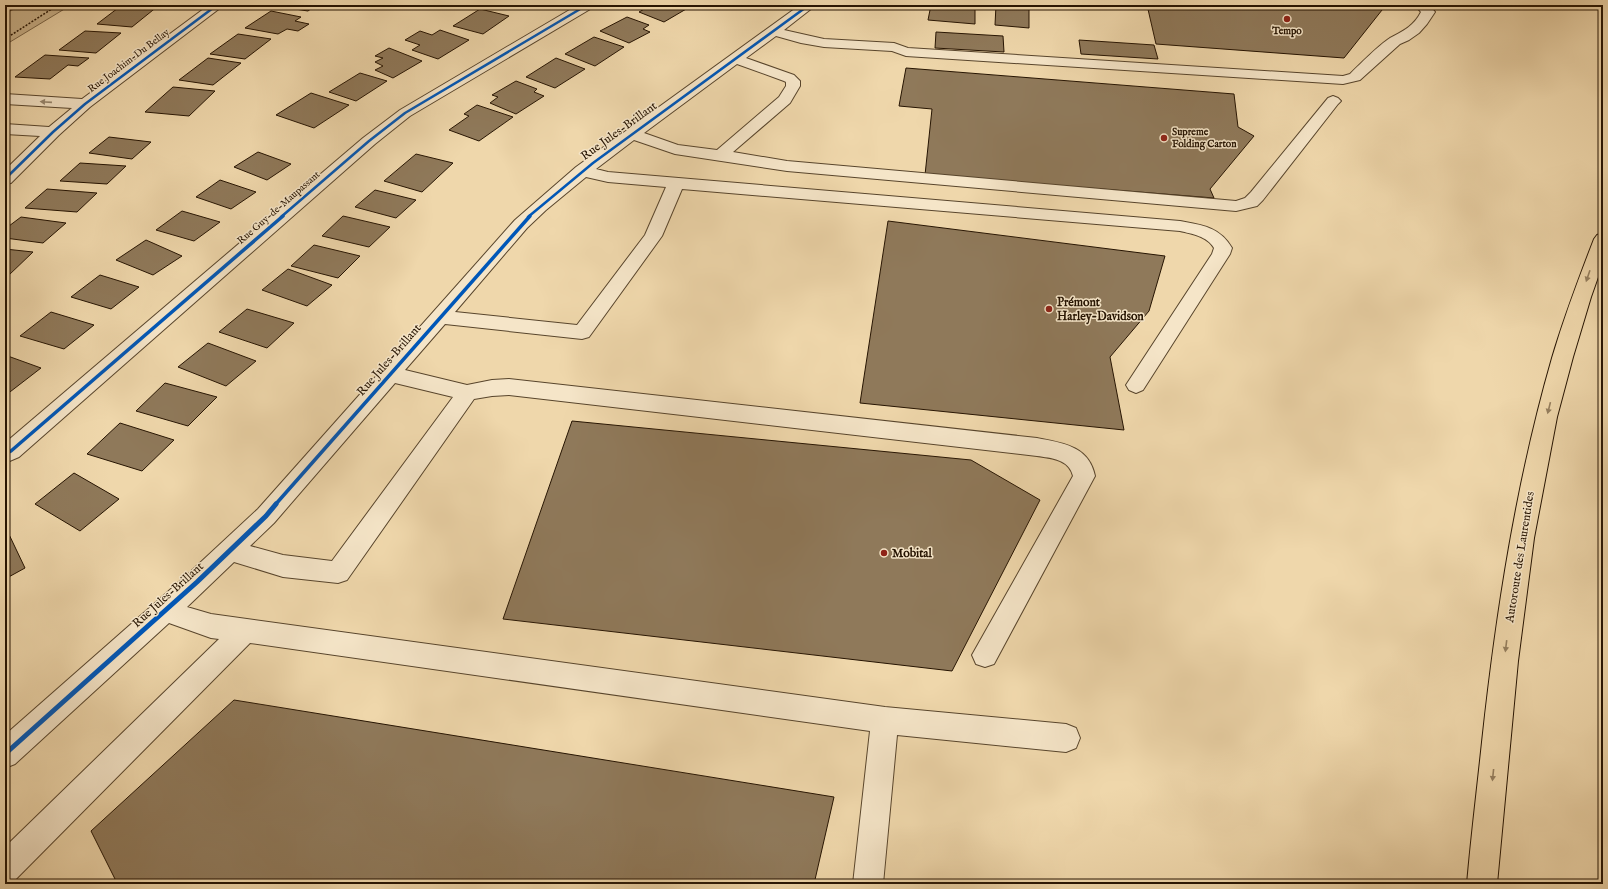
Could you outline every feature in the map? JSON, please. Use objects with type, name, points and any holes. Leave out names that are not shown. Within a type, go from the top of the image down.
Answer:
[{"type":"highway","name":"Autoroute des Laurentides","points":[[1482,884],[1504,670],[1522,535],[1543,432],[1564,348],[1590,270],[1603,239]]},
{"type":"street","name":"Rue Joachim-Du Bellay","points":[[53,132],[85,104],[217,5]]},
{"type":"street","name":"Rue Guy-de-Maupassant","points":[[5,454],[11,451],[369,141],[405,113],[587,5]]},
{"type":"street","name":"Rue Jules-Brillant","points":[[5,754],[168,609],[266,516],[521,224],[582,171],[809,5]]},
{"type":"street","points":[[774,31],[812,41],[894,47],[906,52],[1343,80],[1355,77],[1395,41],[1402,40],[1426,17],[1428,12],[1422,5]]},
{"type":"street","points":[[720,155],[785,100],[793,86],[793,80],[789,78],[736,59]]},
{"type":"street","points":[[5,99],[85,104]]},
{"type":"street","points":[[632,134],[675,149],[787,166],[1236,206],[1251,202],[1257,196],[1333,101]]},
{"type":"street","points":[[5,129],[53,132]]},
{"type":"street","points":[[5,179],[53,132]]},
{"type":"street","points":[[582,171],[608,177],[676,184],[1180,226],[1208,234],[1221,242],[1223,248],[1221,254],[1136,385]]},
{"type":"street","points":[[440,317],[582,332],[653,236],[676,184]]},
{"type":"street","points":[[390,374],[467,393],[492,388],[509,387],[1037,447],[1067,454],[1078,461],[1084,468],[1084,476],[985,655]]},
{"type":"street","points":[[230,551],[283,566],[338,572],[467,393]]},
{"type":"street","points":[[168,609],[179,616],[194,621],[245,631],[885,720],[1066,738]]},
{"type":"street","points":[[5,868],[245,631]]},
{"type":"street","points":[[868,884],[885,720]]},
{"type":"path","points":[[5,39],[58,5]]},
{"type":"shaded area","points":[[5,5],[71,5],[5,45]]},
{"type":"building","points":[[122,5],[158,6],[132,27],[97,24]]},
{"type":"building","points":[[316,5],[308,11],[275,6]]},
{"type":"building","points":[[643,5],[693,5],[664,22],[639,12],[648,7]]},
{"type":"building","points":[[931,5],[975,5],[975,24],[928,20]]},
{"type":"building","points":[[996,5],[1029,5],[1029,28],[995,25]]},
{"type":"building","points":[[1147,5],[1386,5],[1344,58],[1156,44]]},
{"type":"building","points":[[480,9],[509,16],[483,34],[453,26]]},
{"type":"building","points":[[271,11],[301,17],[295,21],[309,24],[298,31],[287,29],[278,34],[245,28]]},
{"type":"building","points":[[627,17],[649,25],[643,29],[650,32],[629,43],[600,31]]},
{"type":"building","points":[[440,30],[469,40],[438,59],[412,50],[420,45],[405,40],[420,31],[432,35]]},
{"type":"building","points":[[85,31],[121,33],[96,53],[59,50]]},
{"type":"building","points":[[936,32],[1003,36],[1004,52],[935,48]]},
{"type":"building","points":[[238,34],[271,39],[245,59],[210,54]]},
{"type":"building","points":[[594,37],[624,47],[595,66],[565,54]]},
{"type":"building","points":[[1079,40],[1154,45],[1158,59],[1081,54]]},
{"type":"building","points":[[389,48],[422,61],[393,78],[375,70],[383,66],[375,62],[383,58],[375,56]]},
{"type":"building","points":[[45,55],[89,58],[78,66],[68,65],[50,79],[15,77]]},
{"type":"building","points":[[208,58],[241,63],[213,85],[179,80]]},
{"type":"building","points":[[556,58],[585,69],[555,88],[526,77]]},
{"type":"building","points":[[906,68],[1234,94],[1238,127],[1254,136],[1210,189],[1214,198],[925,175],[932,109],[899,106]]},
{"type":"building","points":[[360,73],[387,81],[356,101],[329,92]]},
{"type":"building","points":[[516,81],[537,89],[534,92],[544,96],[516,114],[490,103],[498,97],[492,95]]},
{"type":"building","points":[[173,87],[215,91],[189,116],[145,112]]},
{"type":"building","points":[[311,93],[349,105],[314,128],[276,115]]},
{"type":"building","points":[[477,105],[513,117],[479,141],[449,130],[469,116],[464,114]]},
{"type":"building","points":[[109,137],[151,142],[132,159],[89,153]]},
{"type":"building","points":[[258,152],[291,164],[267,180],[234,167]]},
{"type":"building","points":[[416,154],[453,163],[422,192],[384,181]]},
{"type":"building","points":[[80,163],[126,166],[107,184],[60,181]]},
{"type":"building","points":[[220,180],[256,192],[231,209],[196,197]]},
{"type":"building","points":[[47,189],[97,193],[77,212],[25,208]]},
{"type":"building","points":[[375,190],[416,200],[396,218],[355,207]]},
{"type":"building","points":[[182,211],[220,222],[194,241],[156,230]]},
{"type":"building","points":[[343,216],[390,227],[369,247],[322,236]]},
{"type":"building","points":[[21,217],[66,223],[43,243],[5,238],[5,229]]},
{"type":"building","points":[[888,221],[1165,256],[1149,311],[1110,357],[1124,430],[860,403]]},
{"type":"building","points":[[146,240],[182,256],[153,275],[116,260]]},
{"type":"building","points":[[314,245],[360,256],[338,278],[291,266]]},
{"type":"building","points":[[5,249],[33,252],[9,275],[5,274]]},
{"type":"building","points":[[288,269],[332,285],[307,306],[262,290]]},
{"type":"building","points":[[100,275],[139,287],[111,309],[71,297]]},
{"type":"building","points":[[247,309],[294,323],[267,348],[219,332]]},
{"type":"building","points":[[51,312],[94,325],[64,349],[20,336]]},
{"type":"building","points":[[208,343],[256,361],[226,386],[178,367]]},
{"type":"building","points":[[5,355],[41,368],[6,395],[5,395]]},
{"type":"building","points":[[165,383],[217,397],[188,426],[136,411]]},
{"type":"building","points":[[572,421],[971,460],[1040,500],[952,671],[503,619]]},
{"type":"building","points":[[120,423],[174,440],[142,471],[87,454]]},
{"type":"building","points":[[74,473],[119,499],[80,531],[35,504]]},
{"type":"building","points":[[5,526],[25,568],[5,579]]},
{"type":"building","points":[[234,700],[834,797],[814,884],[111,884],[115,879],[91,831]]},
{"type":"waterway","points":[[5,12],[19,5]]},
{"type":"cycle path","points":[[5,179],[53,132],[85,104],[217,5]]},
{"type":"cycle path","points":[[5,454],[11,451],[369,141],[405,113],[587,5]]},
{"type":"cycle path","points":[[5,754],[197,582],[266,516],[521,224],[540,206],[593,163],[809,5]]},
{"type":"place","name":"Tempo","points":[[1287,19]]},
{"type":"place","name":"Supreme Folding Carton","points":[[1164,138]]},
{"type":"place","name":"Prémont Harley-Davidson","points":[[1049,309]]},
{"type":"place","name":"Mobital","points":[[884,553]]}]
